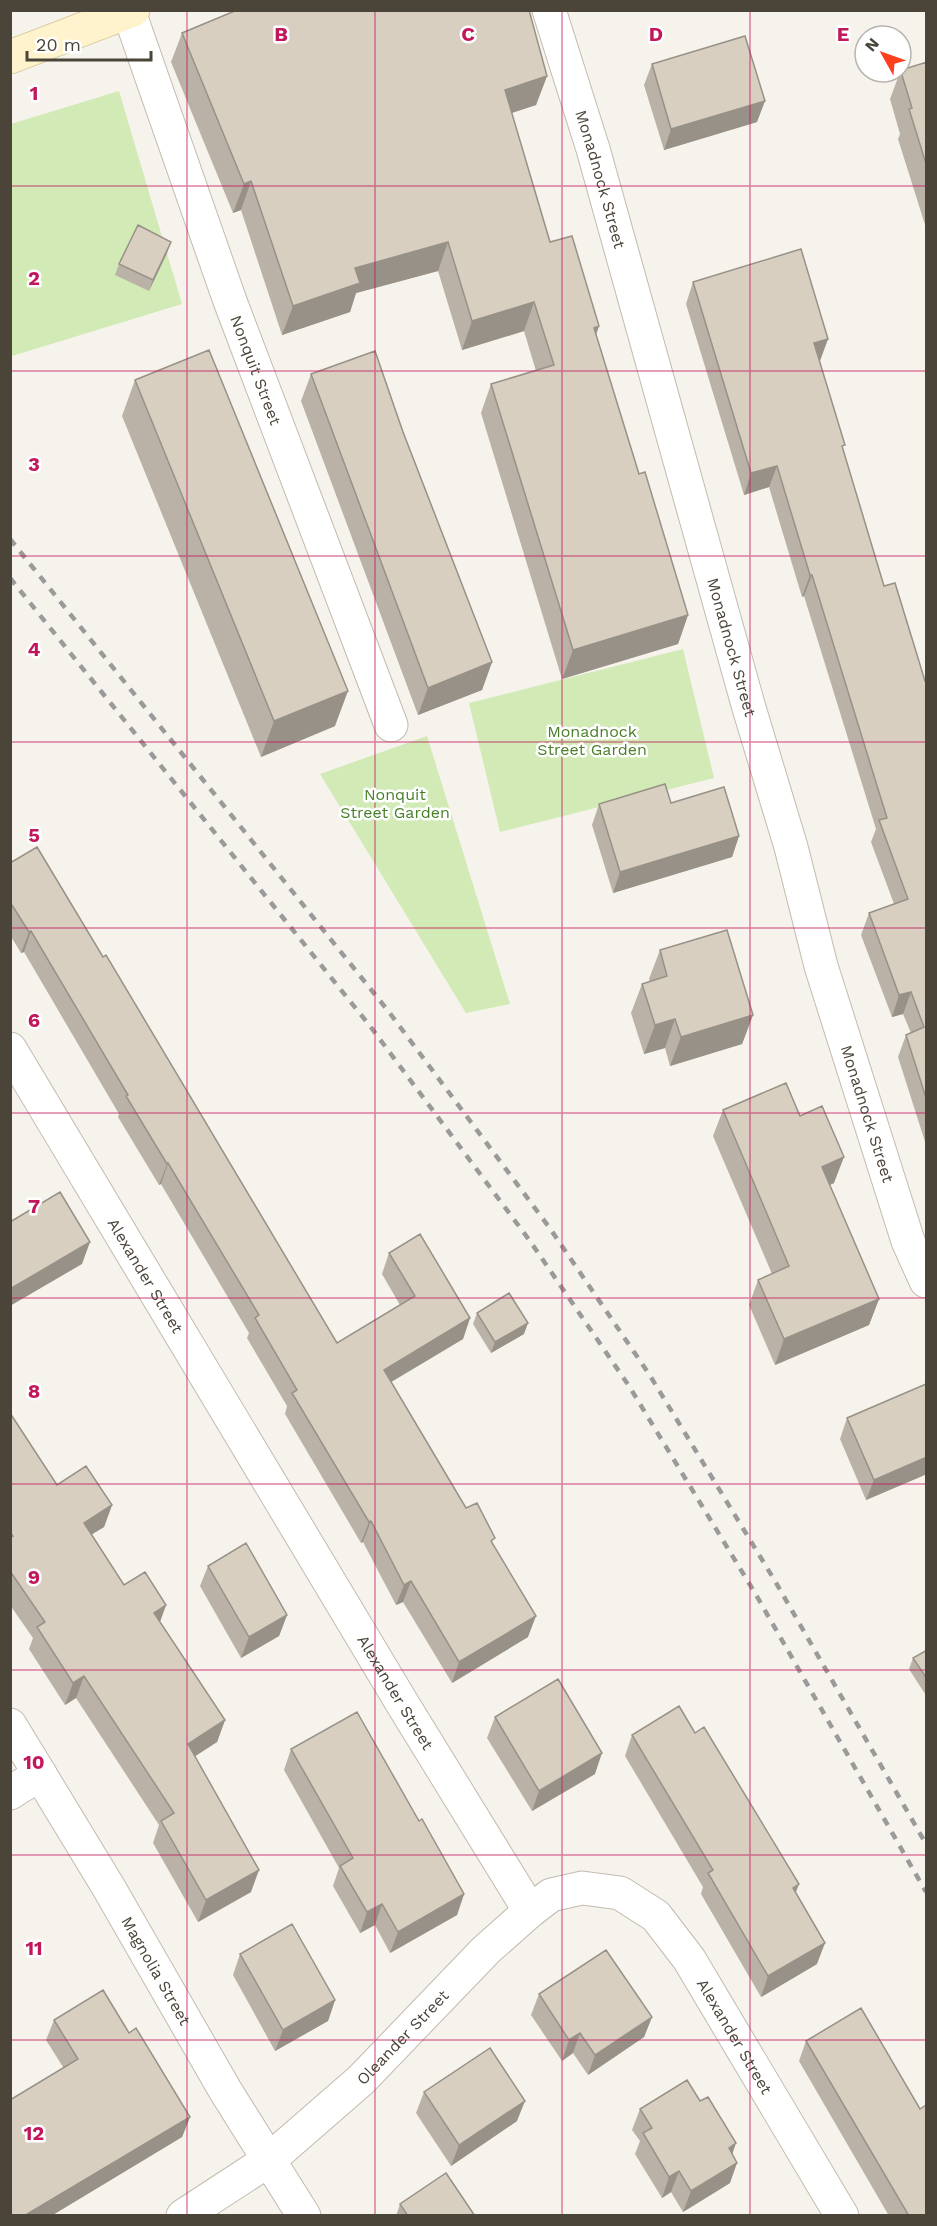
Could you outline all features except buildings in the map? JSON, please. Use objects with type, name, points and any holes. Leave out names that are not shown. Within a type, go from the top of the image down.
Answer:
[{"type":"main road","points":[[10,57],[131,11]]},
{"type":"street","name":"Monadnock Street","points":[[549,10],[593,148],[790,847],[821,966],[908,1241],[927,1281]]},
{"type":"street","name":"Nonquit Street","points":[[131,11],[230,301],[391,725]]},
{"type":"street","name":"Alexander Street","points":[[10,1049],[396,1693],[530,1911],[551,1894],[582,1888],[620,1893],[656,1916],[689,1959],[842,2216]]},
{"type":"street","name":"Magnolia Street","points":[[10,1725],[109,1888],[225,2090],[304,2216]]},
{"type":"street","points":[[10,1792],[40,1774]]},
{"type":"street","name":"Oleander Street","points":[[183,2216],[269,2160],[361,2080],[486,1950],[530,1911]]},
{"type":"green space","points":[[119,91],[182,304],[12,356],[11,124]]},
{"type":"green space","name":"Monadnock Street Garden","points":[[683,649],[714,778],[500,832],[469,703]]},
{"type":"green space","name":"Nonquit Street Garden","points":[[427,736],[510,1004],[466,1013],[320,774]]},
{"type":"railway","points":[[10,539],[389,1012],[549,1227],[649,1374],[775,1581],[926,1844]]},
{"type":"railway","points":[[10,578],[370,1026],[530,1241],[629,1386],[755,1593],[926,1892]]}]
